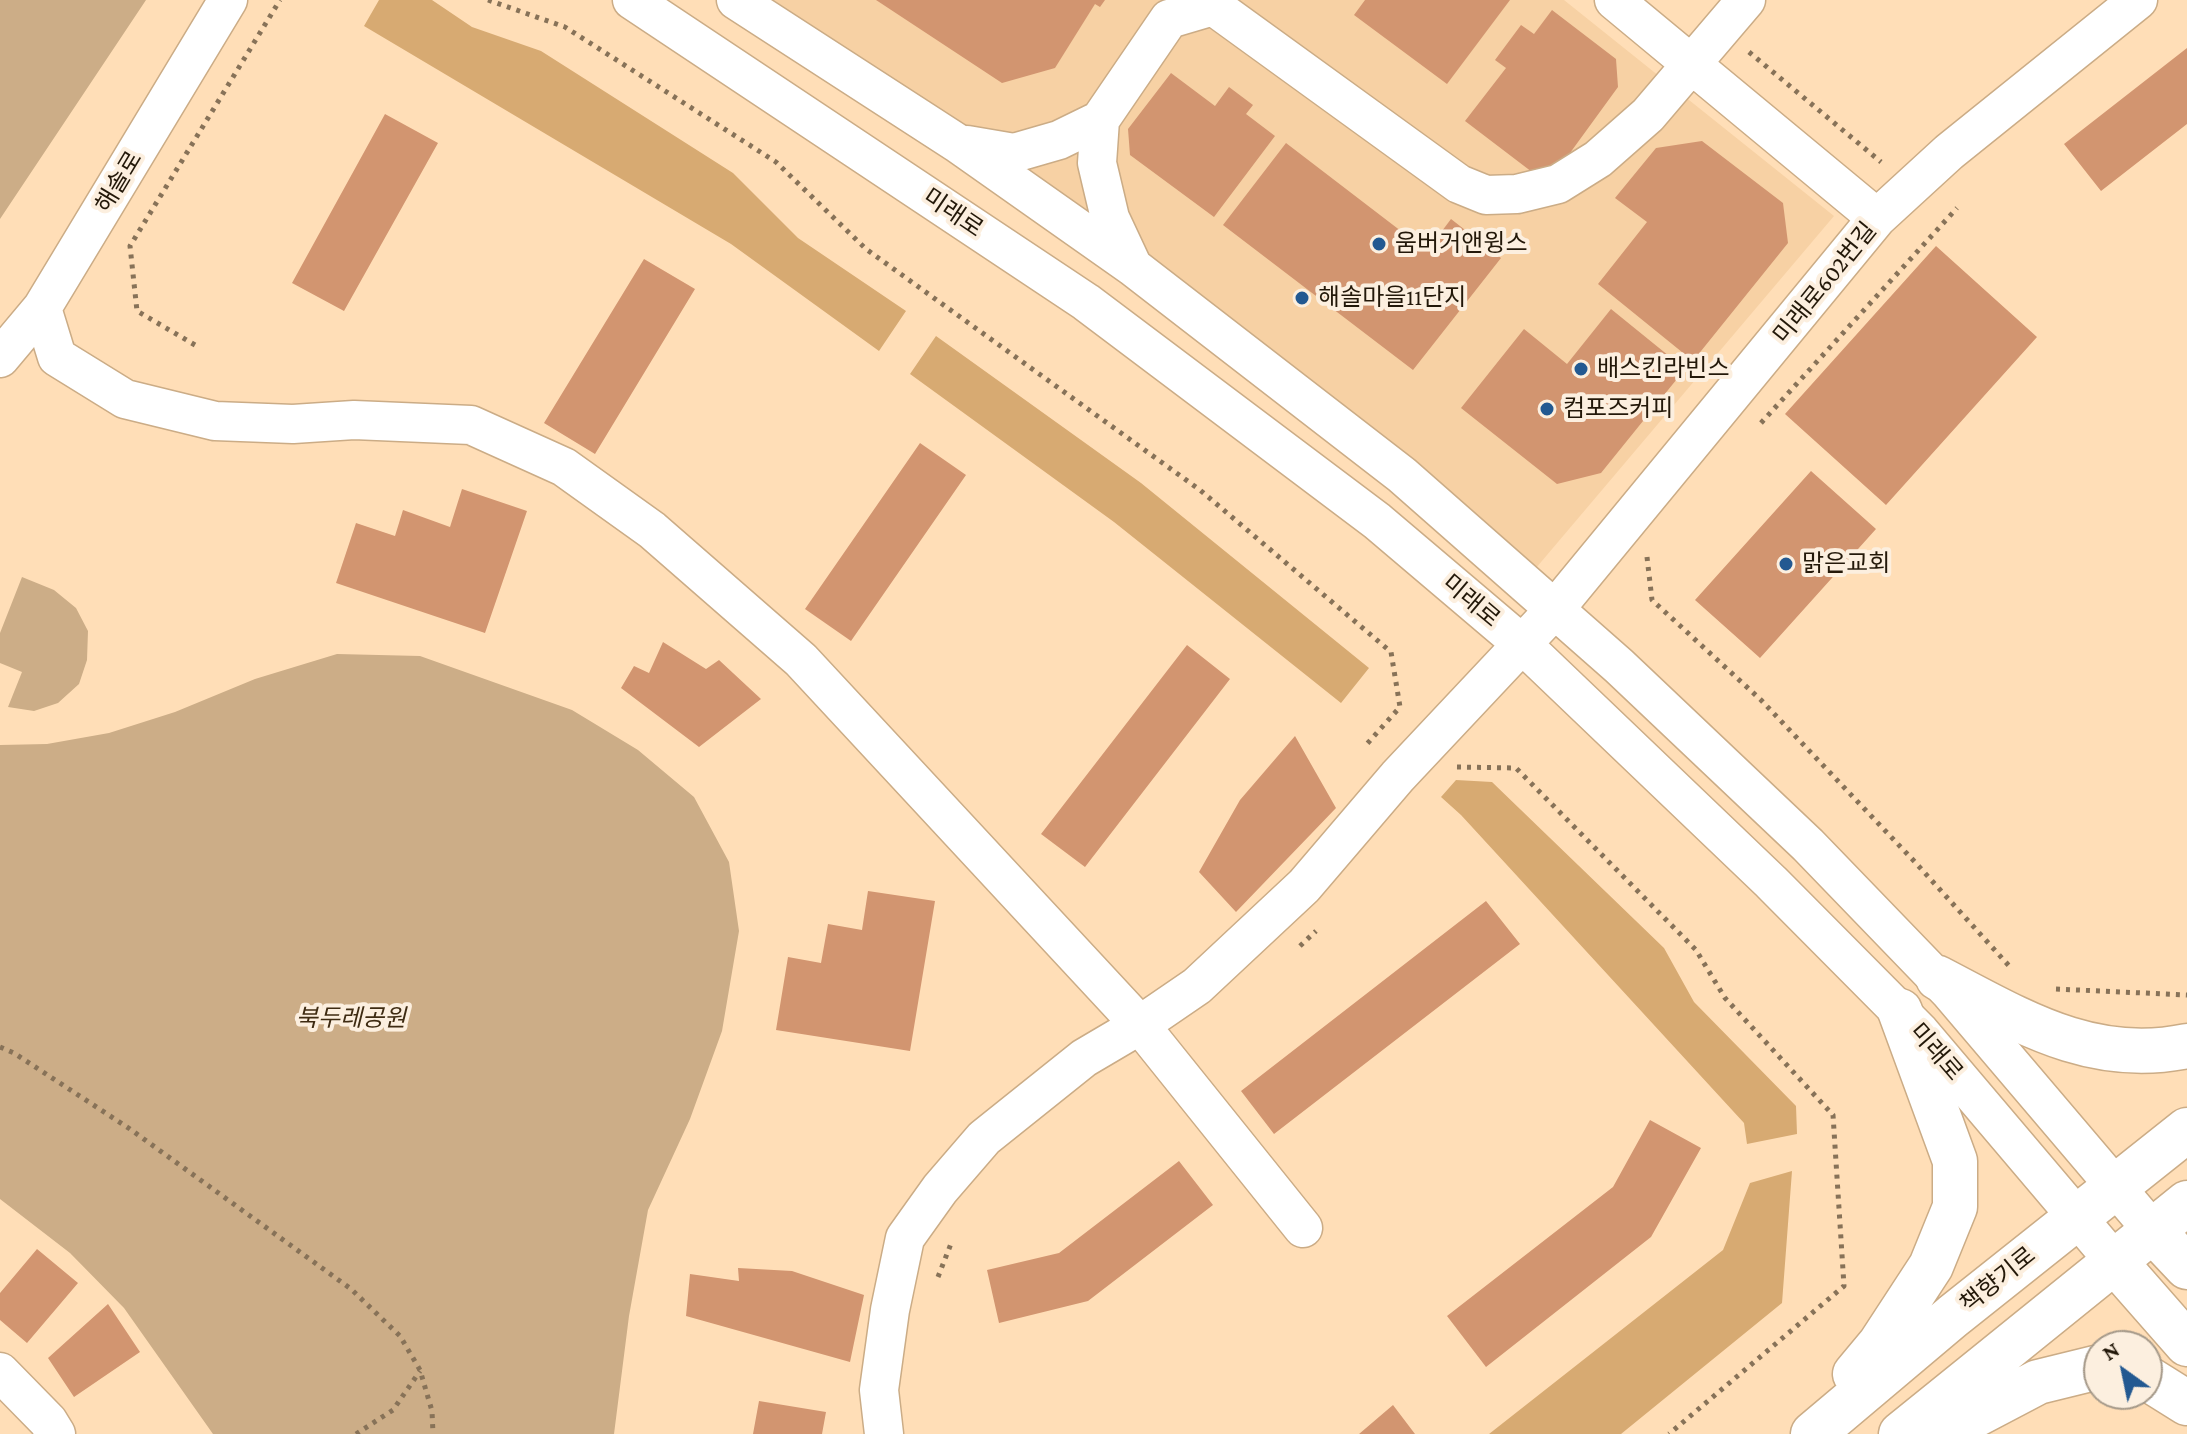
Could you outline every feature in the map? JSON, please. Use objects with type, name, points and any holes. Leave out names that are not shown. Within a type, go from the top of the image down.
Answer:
[{"type":"main road","points":[[1938,978],[2046,1033],[2088,1046],[2158,1052],[2187,1046]]},
{"type":"main road","points":[[1803,1434],[1880,1344],[1931,1266],[1955,1207],[1955,1161],[1900,1011]]},
{"type":"main road","name":"책향기로","points":[[1813,1434],[1908,1352],[2187,1130]]},
{"type":"main road","points":[[1901,1434],[2187,1203]]},
{"type":"main road","name":"미래로","points":[[2153,1231],[2187,1267]]},
{"type":"main road","name":"미래로","points":[[2115,1262],[2187,1344]]},
{"type":"main road","points":[[1939,1434],[2038,1382],[2083,1371]]},
{"type":"main road","points":[[2163,1388],[2187,1403]]},
{"type":"street","name":"해솔로","points":[[0,358],[42,308],[228,0]]},
{"type":"street","name":"미래로","points":[[632,0],[1086,302],[1377,521],[1522,644],[1771,882],[1900,1011],[2115,1262]]},
{"type":"street","name":"미래로","points":[[736,0],[957,143],[1133,267],[1402,475],[1619,666],[1808,845],[1938,978],[2153,1231]]},
{"type":"street","points":[[1614,0],[1877,218]]},
{"type":"street","points":[[1133,267],[1110,218],[1097,163],[1100,120],[1168,10],[1209,3],[1459,184],[1486,195],[1517,194],[1558,184],[1598,159],[1648,115],[1746,0]]},
{"type":"street","name":"미래로602번길","points":[[884,1434],[879,1390],[890,1310],[905,1238],[940,1189],[984,1138],[1084,1058],[1197,986],[1304,886],[1398,776],[1555,609],[1877,218],[1949,152],[2138,0]]},
{"type":"street","points":[[957,143],[1014,153],[1059,140],[1100,120]]},
{"type":"street","points":[[42,308],[57,357],[125,399],[215,421],[293,424],[354,420],[471,425],[564,467],[652,530],[801,660],[1140,1025],[1303,1228]]},
{"type":"street","points":[[0,1372],[48,1421],[56,1434]]},
{"type":"path","points":[[195,345],[137,311],[130,246],[280,0]]},
{"type":"path","points":[[488,0],[565,27],[776,162],[866,249],[1200,490],[1379,641],[1391,652],[1400,707],[1366,745]]},
{"type":"path","points":[[1721,28],[1881,162]]},
{"type":"path","points":[[1754,431],[1957,208]]},
{"type":"path","points":[[1647,549],[1652,600],[1761,700],[2019,977]]},
{"type":"path","points":[[1452,767],[1516,768],[1696,950],[1725,998],[1833,1115],[1844,1286],[1669,1434]]},
{"type":"path","points":[[1298,947],[1320,926]]},
{"type":"path","points":[[2043,989],[2187,995]]},
{"type":"path","points":[[0,1047],[130,1129],[351,1289],[400,1336],[420,1370],[432,1411],[433,1434]]},
{"type":"path","points":[[936,1282],[957,1229]]},
{"type":"path","points":[[356,1434],[393,1410],[420,1370]]},
{"type":"shaded area","points":[[379,0],[432,0],[472,27],[541,51],[733,173],[798,238],[906,311],[879,351],[731,244],[364,26]]},
{"type":"shaded area","points":[[763,0],[1564,0],[1834,216],[1536,568]]},
{"type":"shaded area","points":[[936,336],[1141,483],[1369,668],[1341,703],[1114,522],[910,374]]},
{"type":"shaded area","points":[[1456,780],[1492,782],[1664,948],[1694,1002],[1796,1106],[1797,1134],[1747,1144],[1744,1123],[1441,797]]},
{"type":"shaded area","points":[[1792,1171],[1782,1303],[1621,1434],[1489,1434],[1723,1250],[1750,1183]]},
{"type":"green space","points":[[0,0],[146,0],[0,219]]},
{"type":"green space","points":[[22,577],[54,590],[76,608],[88,631],[87,660],[79,684],[58,703],[34,711],[8,707],[22,672],[0,663],[0,633]]},
{"type":"green space","name":"북두레공원","points":[[337,654],[420,656],[572,710],[638,750],[694,797],[729,862],[739,931],[722,1031],[690,1119],[648,1210],[629,1316],[614,1434],[213,1434],[124,1308],[70,1253],[0,1199],[0,745],[47,744],[109,733],[175,712],[255,679]]},
{"type":"building","points":[[876,0],[1105,0],[1100,7],[1095,4],[1055,68],[1002,83]]},
{"type":"building","points":[[1365,0],[1510,0],[1447,84],[1354,15]]},
{"type":"building","points":[[1552,10],[1616,59],[1618,87],[1562,164],[1532,172],[1465,121],[1506,68],[1495,60],[1521,25],[1534,34]]},
{"type":"building","points":[[2187,48],[2187,124],[2101,191],[2064,144]]},
{"type":"building","points":[[1171,73],[1215,106],[1229,87],[1253,105],[1246,114],[1275,136],[1214,217],[1130,155],[1128,129]]},
{"type":"building","points":[[385,114],[438,143],[344,311],[292,283]]},
{"type":"building","points":[[1702,141],[1783,203],[1788,243],[1693,361],[1598,284],[1647,222],[1615,198],[1656,148]]},
{"type":"building","points":[[1286,143],[1427,251],[1451,219],[1501,258],[1413,370],[1223,225]]},
{"type":"building","points":[[1936,246],[2037,337],[1886,505],[1785,414]]},
{"type":"building","points":[[644,259],[695,289],[595,454],[544,423]]},
{"type":"building","points":[[1611,309],[1685,369],[1601,473],[1557,484],[1461,408],[1524,329],[1567,364]]},
{"type":"building","points":[[920,443],[966,475],[851,641],[805,609]]},
{"type":"building","name":"맑은교회","points":[[1811,471],[1876,529],[1760,658],[1695,600]]},
{"type":"building","points":[[462,489],[527,511],[485,633],[336,583],[356,523],[395,536],[403,510],[450,527]]},
{"type":"building","points":[[663,642],[706,669],[719,660],[761,699],[699,747],[621,688],[634,666],[649,673]]},
{"type":"building","points":[[1187,645],[1230,679],[1085,867],[1041,834]]},
{"type":"building","points":[[1295,736],[1336,808],[1236,912],[1199,872],[1240,800]]},
{"type":"building","points":[[868,891],[935,901],[910,1051],[776,1030],[788,957],[821,963],[828,924],[862,930]]},
{"type":"building","points":[[1486,901],[1520,944],[1274,1134],[1241,1091]]},
{"type":"building","points":[[1650,1120],[1701,1148],[1651,1237],[1486,1367],[1447,1316],[1613,1187]]},
{"type":"building","points":[[1179,1161],[1213,1205],[1088,1301],[999,1323],[987,1270],[1059,1253]]},
{"type":"building","points":[[37,1249],[78,1283],[27,1343],[0,1320],[0,1293]]},
{"type":"building","points":[[738,1268],[792,1271],[864,1295],[850,1362],[686,1316],[690,1274],[739,1281]]},
{"type":"building","points":[[108,1304],[140,1352],[74,1397],[48,1358]]},
{"type":"building","points":[[759,1401],[826,1412],[822,1434],[753,1434]]},
{"type":"building","points":[[1393,1405],[1415,1434],[1359,1434]]},
{"type":"place","name":"움버거앤윙스","points":[[1379,244]]},
{"type":"place","name":"해솔마을11단지","points":[[1302,298]]},
{"type":"place","name":"배스킨라빈스","points":[[1581,369]]},
{"type":"place","name":"컴포즈커피","points":[[1547,409]]},
{"type":"place","name":"맑은교회","points":[[1786,564]]}]
